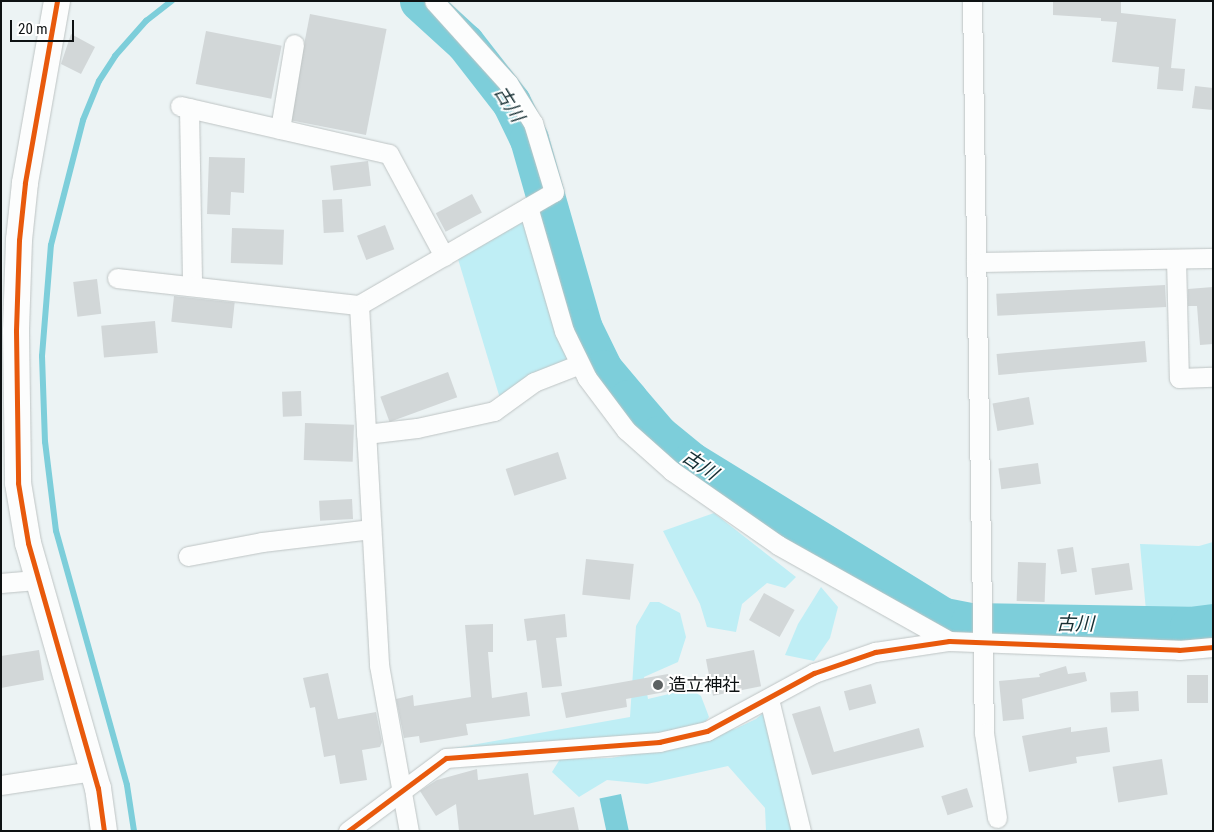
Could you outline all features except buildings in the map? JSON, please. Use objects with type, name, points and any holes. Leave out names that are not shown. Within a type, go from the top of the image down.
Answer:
[{"type":"street","points":[[118,278],[358,305],[554,192],[533,123],[508,83],[434,1]]},
{"type":"street","points":[[972,1],[984,733],[997,818]]},
{"type":"street","points":[[54,2],[25,183],[9,319],[18,482],[28,543],[93,771],[104,831]]},
{"type":"street","points":[[280,129],[294,44]]},
{"type":"street","points":[[192,286],[184,107],[389,154],[444,256]]},
{"type":"street","points":[[528,207],[564,331],[580,364],[626,430],[672,471],[778,545],[949,641]]},
{"type":"street","points":[[976,262],[1213,258]]},
{"type":"street","points":[[1176,259],[1179,378],[1213,377]]},
{"type":"street","points":[[358,305],[379,665],[399,790],[409,831]]},
{"type":"street","points":[[366,434],[417,428],[494,411],[534,382],[580,364]]},
{"type":"street","points":[[188,556],[262,542],[371,529]]},
{"type":"street","points":[[1,583],[38,580]]},
{"type":"street","points":[[348,831],[399,790],[446,758],[659,742],[707,731],[814,673],[875,652],[949,641],[1179,650],[1213,647]]},
{"type":"street","points":[[769,699],[801,831]]},
{"type":"street","points":[[1,785],[93,771]]},
{"type":"shaded area","points":[[532,218],[580,364],[502,405],[455,249]]},
{"type":"shaded area","points":[[714,513],[796,577],[785,588],[767,583],[742,604],[736,632],[707,627],[700,604],[663,531]]},
{"type":"shaded area","points":[[1213,542],[1213,608],[1193,610],[1213,610],[1213,647],[982,643],[981,605],[1146,611],[1140,544],[1199,546]]},
{"type":"shaded area","points":[[821,587],[838,607],[830,638],[814,661],[785,655],[798,624]]},
{"type":"shaded area","points":[[650,602],[659,602],[680,613],[686,637],[678,662],[644,677],[648,699],[690,689],[701,696],[709,717],[696,734],[735,729],[756,719],[771,707],[801,831],[766,831],[765,808],[728,766],[647,784],[607,780],[579,797],[552,772],[560,759],[611,758],[656,750],[449,749],[630,717],[636,626]]},
{"type":"shaded area","points":[[621,794],[629,831],[606,831],[599,799]]},
{"type":"waterway","points":[[134,831],[127,785],[56,531],[45,442],[42,356],[51,245],[83,120],[99,81],[115,56],[146,21],[172,1]]},
{"type":"waterway","name":"古川","points":[[419,1],[465,43],[511,102],[529,139],[583,328],[603,369],[659,435],[691,461],[944,617],[970,622],[1189,626],[1213,623]]},
{"type":"cycle path","points":[[57,1],[25,183],[19,240],[16,331],[18,483],[28,543],[98,788],[104,831]]},
{"type":"cycle path","points":[[348,831],[446,758],[659,742],[707,731],[814,673],[875,652],[949,641],[1179,650],[1213,647]]},
{"type":"place","name":"造立神社","points":[[658,685]]}]
